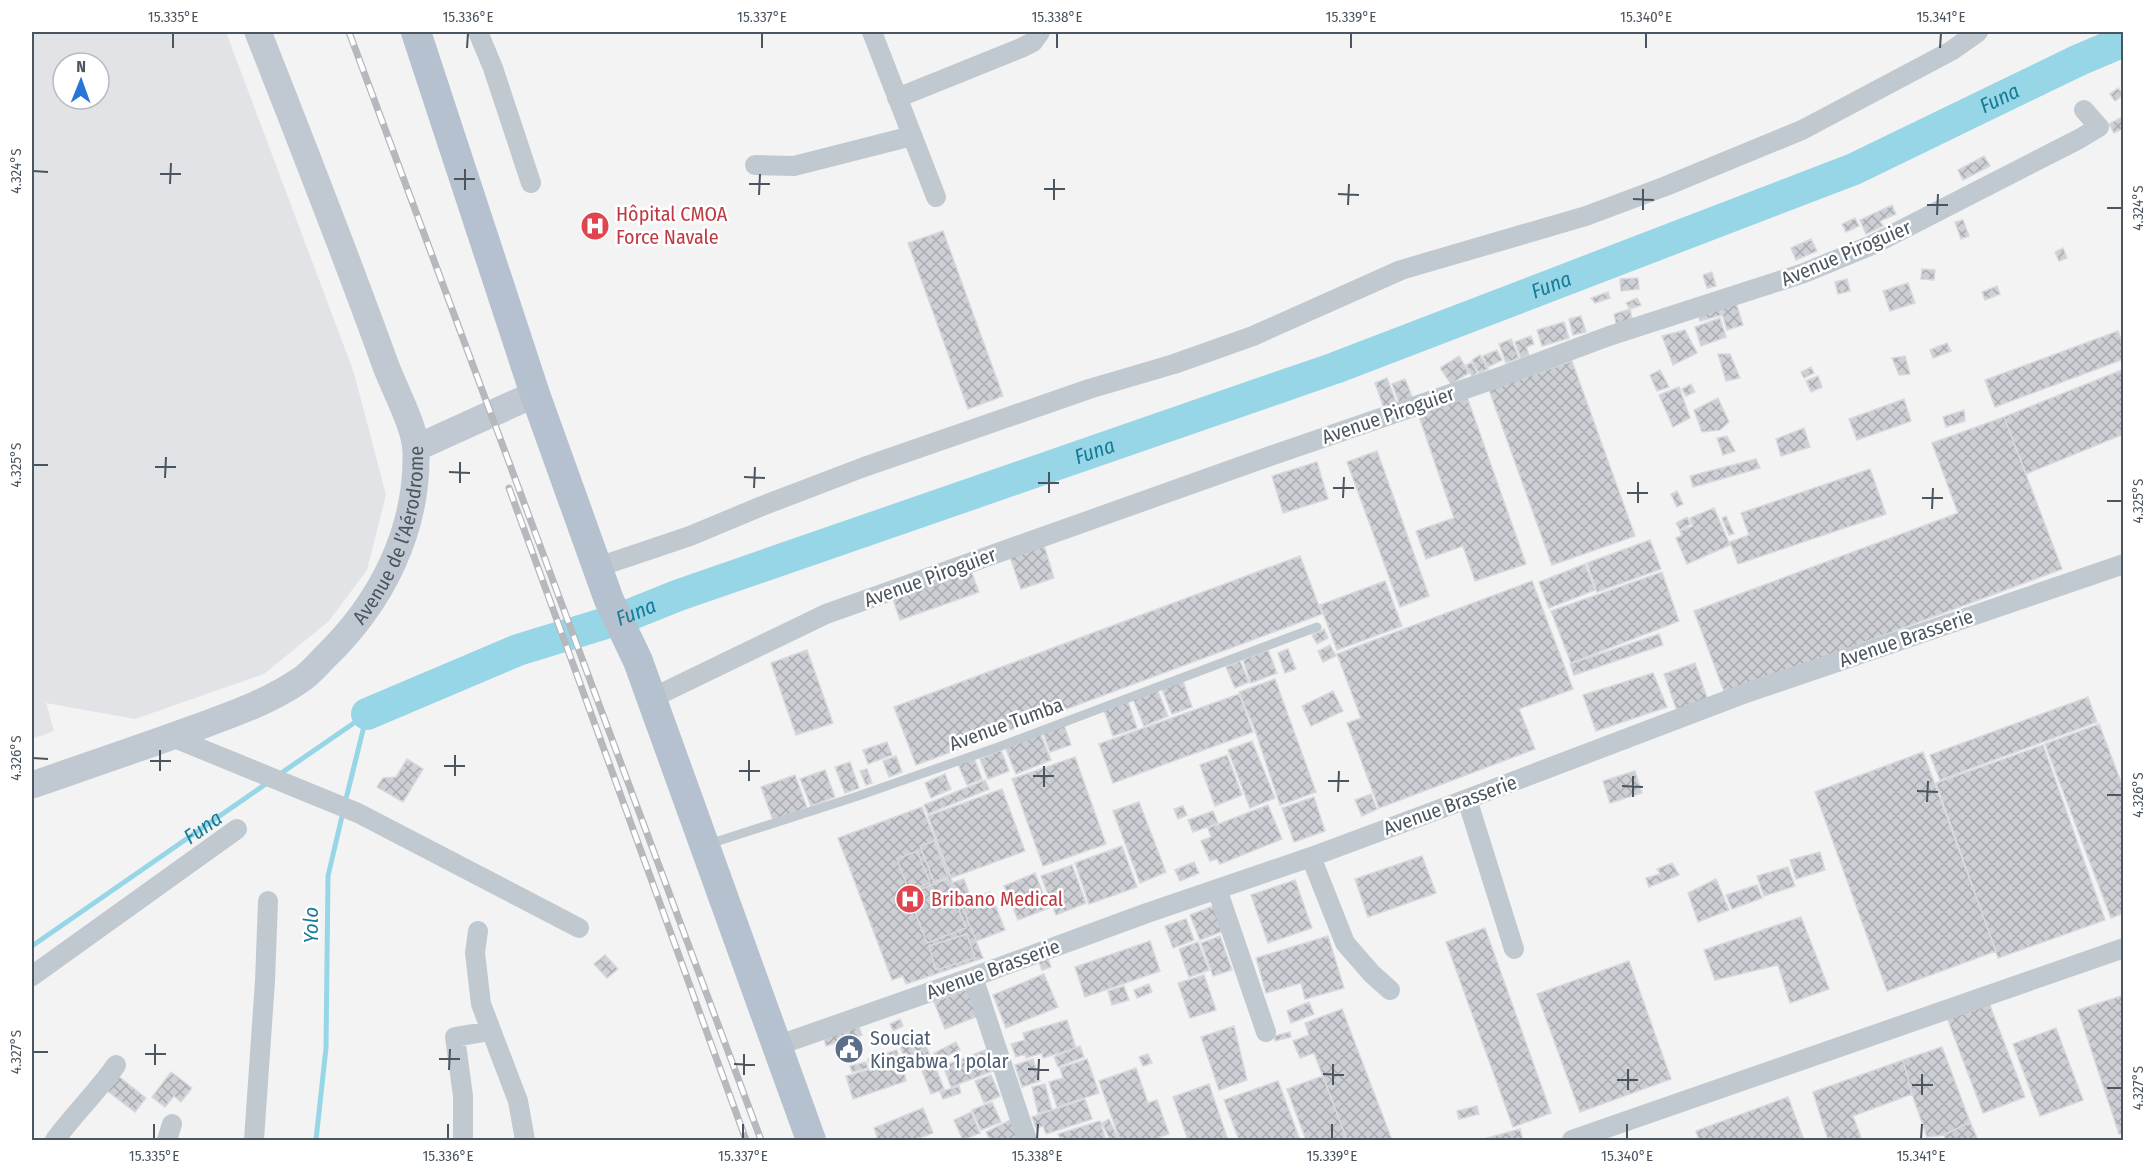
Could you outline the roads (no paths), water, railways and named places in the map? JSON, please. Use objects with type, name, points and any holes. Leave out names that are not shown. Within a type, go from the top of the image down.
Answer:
[{"type":"main road","name":"Avenue de l’Aérodrome","points":[[32,785],[261,703],[301,680],[349,634],[372,603],[396,558],[406,525],[415,482],[416,448],[407,417],[258,32]]},
{"type":"main road","points":[[416,32],[535,394],[609,600],[638,661],[811,1140]]},
{"type":"main road","points":[[416,448],[535,394]]},
{"type":"street","points":[[478,32],[494,68],[531,183]]},
{"type":"street","points":[[872,32],[936,197]]},
{"type":"street","points":[[897,98],[1022,48],[1033,42],[1040,32]]},
{"type":"street","points":[[598,567],[690,536],[864,467],[1253,336],[1401,270],[1586,216],[1666,186],[1802,130],[1951,51],[1978,32]]},
{"type":"street","name":"Avenue Piroguier","points":[[650,699],[826,614],[1497,378],[1610,336],[1804,273],[1872,245],[2099,127],[2084,110]]},
{"type":"street","points":[[755,165],[794,166],[912,136]]},
{"type":"street","name":"Avenue Brasserie","points":[[776,1046],[1311,856],[1746,693],[2124,564]]},
{"type":"street","points":[[171,737],[358,813],[579,928]]},
{"type":"street","points":[[1467,799],[1514,949]]},
{"type":"street","points":[[32,976],[237,829]]},
{"type":"street","points":[[1311,856],[1345,943],[1372,974],[1390,990]]},
{"type":"street","points":[[1216,889],[1266,1032]]},
{"type":"street","points":[[254,1140],[268,901]]},
{"type":"street","points":[[478,931],[475,953],[480,994],[490,1031],[518,1101],[525,1140]]},
{"type":"street","points":[[1572,1140],[2124,948]]},
{"type":"street","points":[[973,977],[1027,1140]]},
{"type":"street","points":[[463,1140],[463,1096],[455,1037],[490,1031]]},
{"type":"street","points":[[55,1140],[116,1065]]},
{"type":"lane","name":"Avenue Tumba","points":[[704,845],[858,796],[998,747],[1317,627]]},
{"type":"waterway","name":"Funa","points":[[367,714],[518,650],[619,619],[679,595],[1335,368],[1854,169],[2079,60],[2124,41]]},
{"type":"waterway","name":"Funa","points":[[277,776],[367,714]]},
{"type":"waterway","name":"Yolo","points":[[345,803],[367,714]]},
{"type":"waterway","name":"Funa","points":[[32,946],[270,781]]},
{"type":"waterway","name":"Yolo","points":[[316,1140],[326,1048],[328,876],[343,812]]},
{"type":"railway","points":[[349,32],[761,1140]]},
{"type":"railway","points":[[509,488],[746,1140]]},
{"type":"place","name":"Hôpital CMOA Force Navale","points":[[595,226]]},
{"type":"place","name":"Bribano Medical","points":[[910,899]]},
{"type":"place","name":"Souciat Kingabwa 1 polar","points":[[849,1049]]}]
